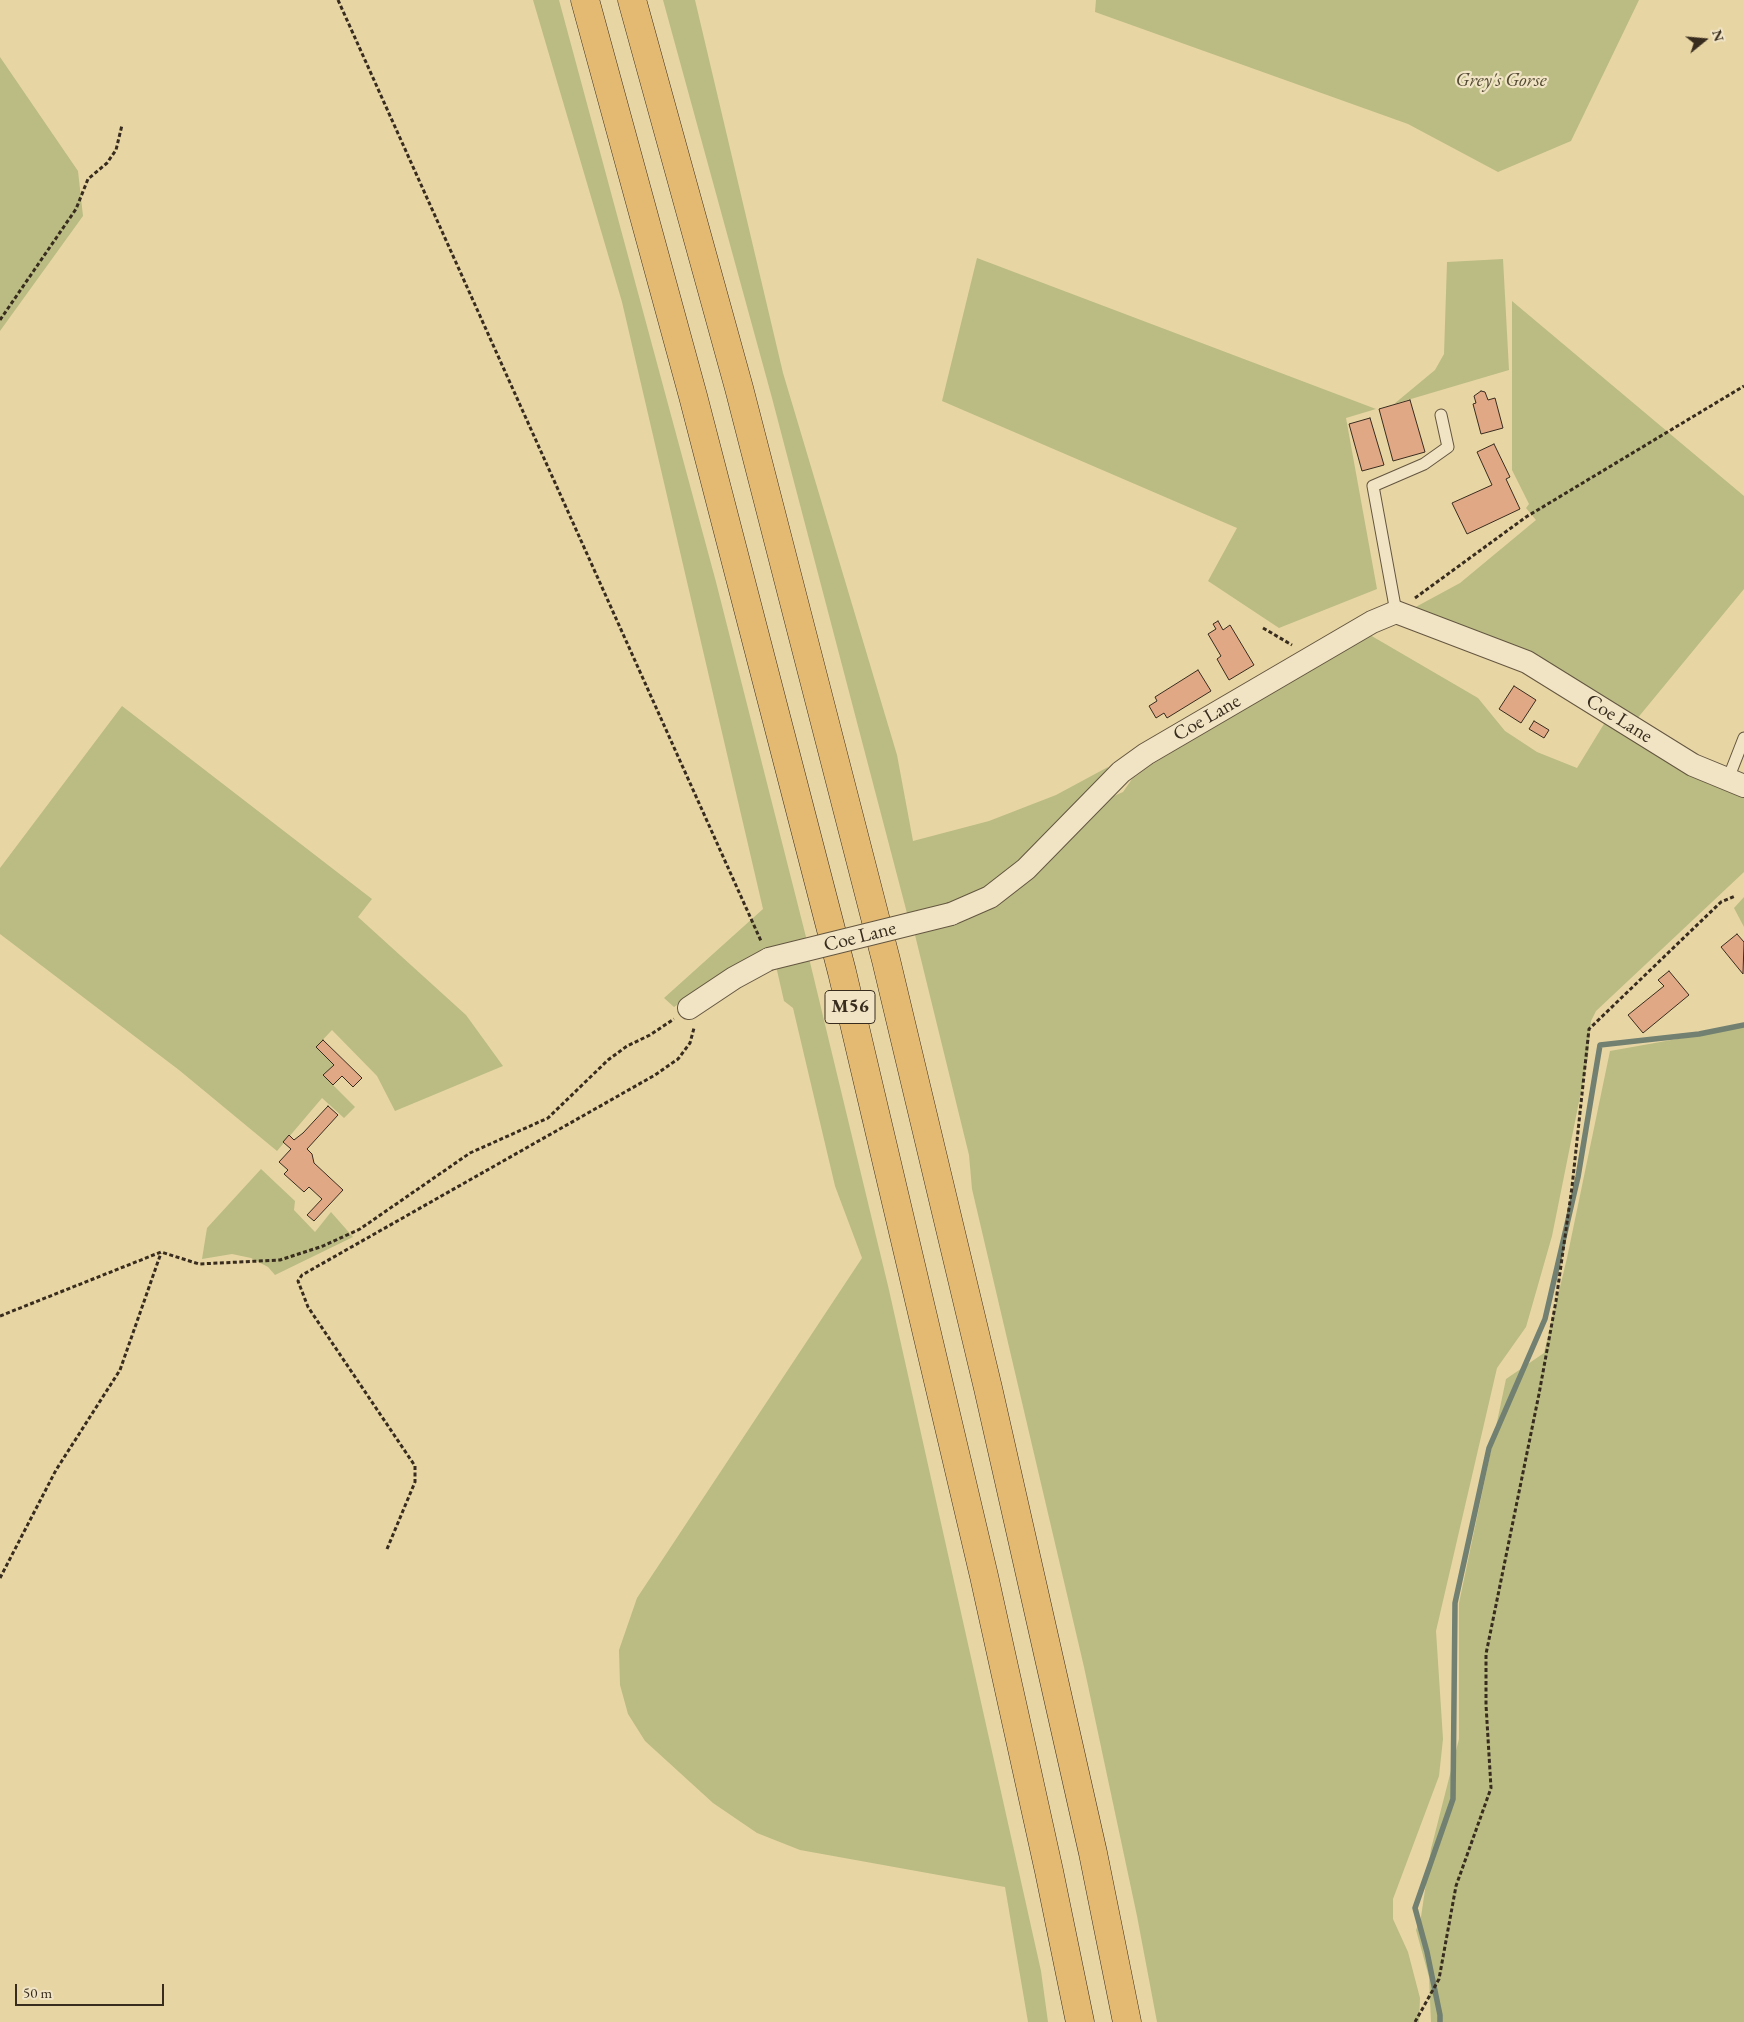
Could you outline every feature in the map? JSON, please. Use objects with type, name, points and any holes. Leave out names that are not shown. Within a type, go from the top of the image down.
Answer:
[{"type":"highway","name":"M56","points":[[585,0],[696,406],[842,972],[982,1567],[1050,1871],[1080,2022]]},
{"type":"highway","name":"M56","points":[[632,0],[739,388],[886,960],[990,1397],[1093,1853],[1127,2022]]},
{"type":"street","name":"Coe Lane","points":[[691,1007],[734,978],[769,959],[951,914],[990,897],[1026,869],[1121,772],[1146,754],[1372,622],[1396,612],[1527,662],[1693,765],[1736,782]]},
{"type":"lane","points":[[1396,612],[1373,486],[1424,464],[1448,447],[1441,415]]},
{"type":"lane","points":[[1736,782],[1744,738]]},
{"type":"path","points":[[338,0],[769,959]]},
{"type":"path","points":[[0,320],[76,209],[88,179],[111,156],[122,125]]},
{"type":"path","points":[[1396,612],[1526,517],[1744,386]]},
{"type":"path","points":[[1415,2022],[1439,1978],[1456,1886],[1491,1788],[1486,1705],[1486,1654],[1538,1403],[1556,1301],[1572,1187],[1589,1029],[1721,902],[1734,896]]},
{"type":"path","points":[[0,1316],[161,1252],[199,1264],[280,1260],[323,1246],[360,1229],[470,1153],[548,1118],[608,1060],[691,1007],[695,1024],[690,1043],[678,1059],[655,1075],[302,1275],[298,1281],[308,1307],[415,1466],[415,1482],[387,1549]]},
{"type":"path","points":[[0,1578],[56,1470],[120,1370],[161,1252]]},
{"type":"green space","points":[[533,0],[559,0],[716,582],[807,941],[715,980],[674,1007],[664,998],[763,909],[622,302]]},
{"type":"green space","points":[[663,0],[695,0],[783,373],[897,755],[913,841],[989,821],[1056,795],[1108,767],[1104,779],[990,891],[908,917],[772,398]]},
{"type":"green space","name":"Grey's Gorse","points":[[1096,0],[1639,0],[1571,141],[1498,172],[1408,124],[1095,12]]},
{"type":"green space","points":[[0,57],[78,171],[83,216],[0,331]]},
{"type":"green space","points":[[977,258],[1376,409],[1346,418],[1377,589],[1279,628],[1208,581],[1237,528],[942,401]]},
{"type":"green space","points":[[1503,259],[1509,370],[1394,404],[1435,370],[1444,354],[1447,262]]},
{"type":"green space","points":[[1512,301],[1744,496],[1744,589],[1636,720],[1412,609],[1460,583],[1536,520],[1526,508],[1529,504],[1512,470]]},
{"type":"green space","points":[[1370,635],[1478,698],[1505,731],[1537,752],[1577,768],[1607,719],[1708,784],[1744,795],[1744,872],[1596,1011],[1591,1021],[1588,1057],[1552,1236],[1526,1327],[1497,1368],[1436,1631],[1443,1739],[1439,1776],[1393,1899],[1393,1919],[1408,1952],[1420,1998],[1419,2022],[1157,2022],[1137,1916],[1084,1667],[972,1189],[969,1155],[915,935],[953,923],[1098,803],[1123,792],[1132,779],[1154,763]]},
{"type":"green space","points":[[122,706],[372,899],[358,917],[466,1015],[503,1066],[395,1111],[377,1076],[332,1030],[316,1047],[334,1065],[323,1075],[355,1107],[344,1118],[322,1098],[277,1151],[179,1070],[0,934],[0,868]]},
{"type":"green space","points":[[1744,897],[1744,927],[1734,908]]},
{"type":"green space","points":[[809,958],[889,1290],[1041,1971],[1048,2022],[1028,2022],[1005,1887],[800,1850],[757,1833],[713,1803],[645,1741],[628,1714],[620,1685],[619,1650],[637,1598],[862,1258],[835,1186],[793,1008],[784,1001],[776,966]]},
{"type":"green space","points":[[1744,1027],[1744,2022],[1431,2022],[1429,1977],[1416,1930],[1421,1917],[1431,1849],[1459,1739],[1459,1603],[1506,1379],[1544,1353],[1567,1258],[1610,1051]]},
{"type":"green space","points":[[261,1169],[295,1201],[294,1210],[315,1232],[331,1212],[353,1237],[275,1275],[268,1267],[251,1258],[232,1254],[202,1259],[207,1228]]},
{"type":"building","points":[[1481,391],[1485,392],[1488,400],[1495,398],[1503,428],[1481,434],[1473,404],[1476,403],[1474,396]]},
{"type":"building","points":[[1410,400],[1425,452],[1393,461],[1379,409]]},
{"type":"building","points":[[1370,418],[1384,465],[1362,471],[1349,424]]},
{"type":"building","points":[[1494,444],[1510,477],[1506,479],[1520,509],[1467,534],[1452,503],[1492,485],[1477,452]]},
{"type":"building","points":[[1218,621],[1223,630],[1230,625],[1254,665],[1229,680],[1217,659],[1221,656],[1208,634],[1216,629],[1213,624]]},
{"type":"building","points":[[1198,670],[1211,691],[1167,718],[1164,713],[1156,718],[1149,706],[1157,701],[1155,697]]},
{"type":"building","points":[[1514,686],[1536,700],[1521,723],[1499,709]]},
{"type":"building","points":[[1534,721],[1549,730],[1544,738],[1529,729]]},
{"type":"building","points":[[1737,934],[1744,942],[1743,974],[1721,947]]},
{"type":"building","points":[[1669,971],[1689,995],[1643,1033],[1628,1015],[1664,986],[1658,980]]},
{"type":"building","points":[[323,1040],[362,1078],[353,1087],[342,1076],[333,1085],[323,1075],[334,1065],[316,1047]]},
{"type":"building","points":[[328,1106],[338,1115],[307,1149],[312,1154],[314,1163],[343,1190],[314,1221],[307,1215],[322,1199],[309,1187],[304,1192],[284,1174],[288,1170],[279,1162],[291,1149],[283,1142],[289,1135],[294,1140]]},
{"type":"waterway","points":[[1440,2022],[1427,1952],[1415,1908],[1453,1799],[1455,1603],[1489,1448],[1545,1319],[1578,1177],[1600,1045],[1699,1034],[1744,1025]]}]
